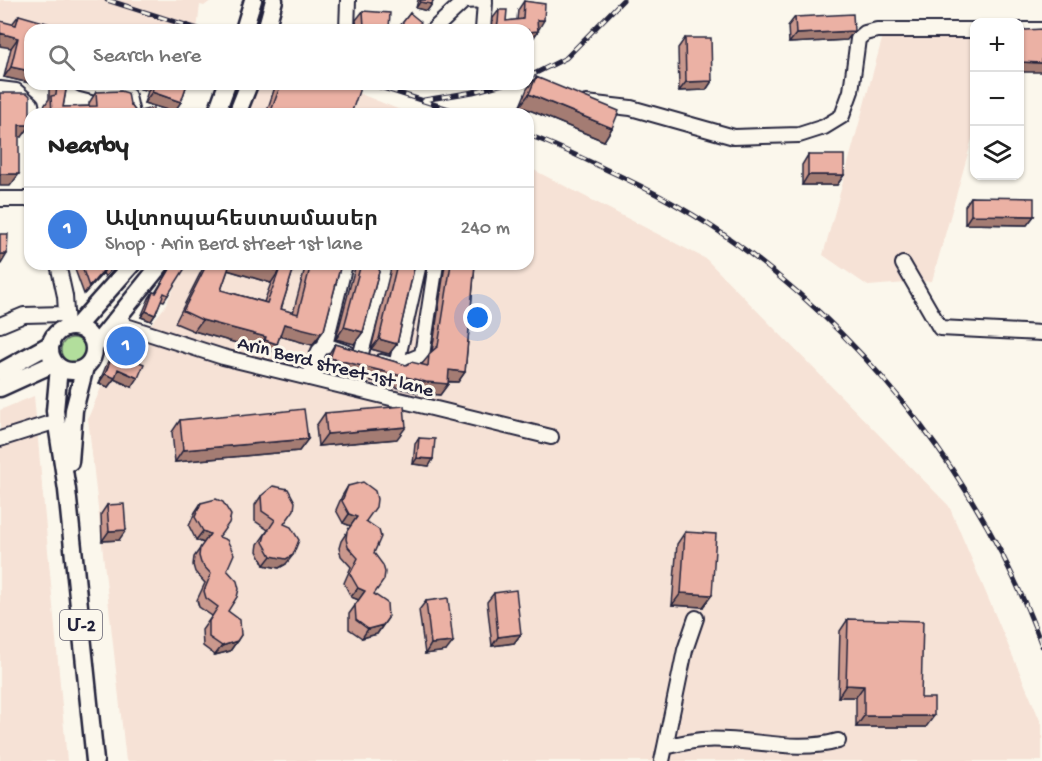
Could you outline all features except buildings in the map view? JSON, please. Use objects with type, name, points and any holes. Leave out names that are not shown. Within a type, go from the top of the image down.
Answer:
[{"type":"main road","points":[[246,24],[251,5]]},
{"type":"main road","points":[[218,108],[225,90]]},
{"type":"main road","points":[[239,108],[247,90]]},
{"type":"main road","points":[[0,372],[51,344],[57,333],[126,270]]},
{"type":"main road","points":[[69,323],[88,333],[94,347],[157,270]]},
{"type":"main road","name":"Մ-2","points":[[51,344],[51,354],[57,365],[55,411],[67,490],[95,761]]},
{"type":"main road","name":"Մ-2","points":[[67,490],[74,410],[85,368],[92,359],[94,347]]},
{"type":"main road","points":[[0,388],[57,365],[72,371],[85,368]]},
{"type":"street","points":[[347,24],[348,0]]},
{"type":"street","points":[[439,24],[464,1],[485,1],[483,24]]},
{"type":"street","points":[[584,103],[631,108],[734,137],[799,135],[824,127],[842,116],[851,91],[858,39],[865,33],[877,30],[970,30]]},
{"type":"street","points":[[1024,30],[1042,30]]},
{"type":"street","points":[[0,89],[16,91],[31,104],[32,108]]},
{"type":"street","points":[[104,90],[128,96],[131,108]]},
{"type":"street","points":[[0,199],[24,199]]},
{"type":"street","points":[[903,264],[940,328],[1042,333]]},
{"type":"street","points":[[0,325],[24,315],[69,323],[59,270]]},
{"type":"street","points":[[309,378],[319,351],[325,345],[344,270]]},
{"type":"street","points":[[360,357],[383,270]]},
{"type":"street","points":[[396,366],[418,270]]},
{"type":"street","points":[[325,345],[396,366],[422,355],[435,270]]},
{"type":"street","name":"Arin Berd street 1st lane","points":[[118,317],[126,326],[223,357],[550,437]]},
{"type":"street","points":[[0,439],[57,421]]},
{"type":"street","points":[[664,754],[685,650],[696,618]]},
{"type":"street","points":[[664,754],[704,739],[771,745],[826,744],[838,741]]},
{"type":"shaded area","points":[[0,0],[212,0],[204,6],[200,5],[198,24],[24,24],[24,28],[0,26]]},
{"type":"shaded area","points":[[970,31],[970,146],[932,281],[868,286],[823,255],[884,32]]},
{"type":"shaded area","points":[[257,90],[351,90],[395,108],[250,108]]},
{"type":"shaded area","points":[[534,170],[706,259],[949,506],[1042,725],[1042,761],[126,761],[88,418],[104,381],[164,308],[183,270],[534,270]]},
{"type":"shaded area","points":[[34,396],[67,761],[0,761],[0,410]]},
{"type":"green space","points":[[73,338],[78,339],[84,345],[84,355],[78,361],[73,362],[68,361],[62,355],[61,350],[62,345],[68,339]]},
{"type":"railway","points":[[107,0],[182,24]]},
{"type":"railway","points":[[534,74],[566,58],[623,0]]},
{"type":"railway","points":[[390,90],[445,108]]},
{"type":"railway","points":[[424,100],[480,90]]},
{"type":"railway","points":[[534,137],[638,185],[705,222],[787,283],[834,326],[919,422],[956,475],[989,530],[1018,587],[1042,646]]},
{"type":"place","name":"Ավտոպահեստամասեր","points":[[126,346]]}]
